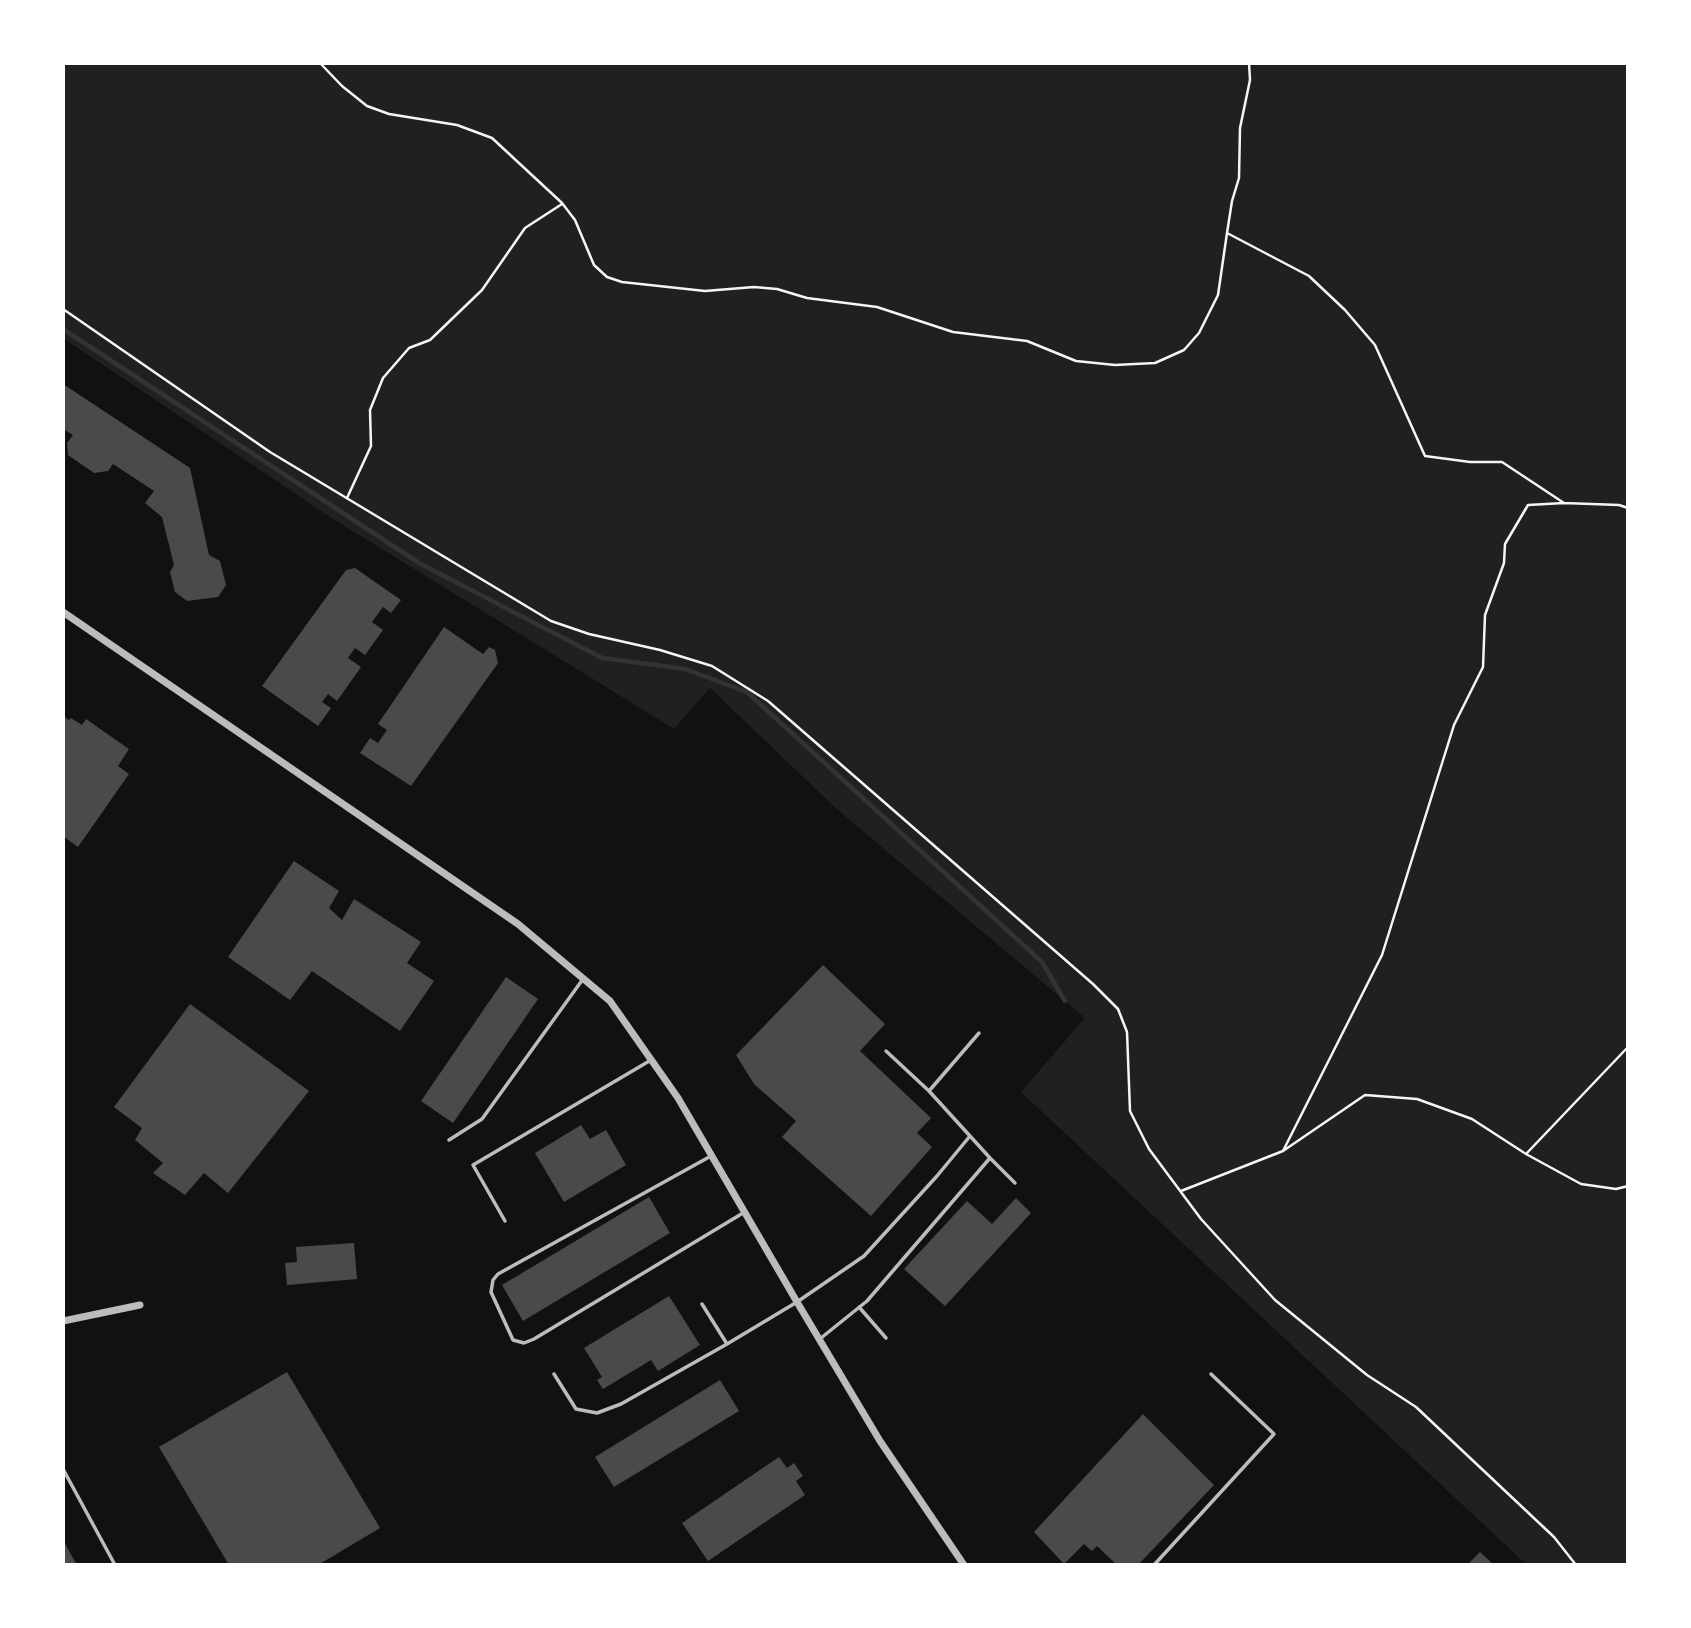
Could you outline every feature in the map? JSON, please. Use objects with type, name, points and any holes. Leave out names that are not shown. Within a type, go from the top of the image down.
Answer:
[{"type":"street","points":[[63,612],[518,925],[610,1001],[678,1098],[880,1441],[964,1565]]},
{"type":"street","points":[[63,1321],[140,1305]]},
{"type":"lane","points":[[449,1140],[482,1119],[583,979]]},
{"type":"lane","points":[[929,1091],[979,1033]]},
{"type":"lane","points":[[886,1051],[929,1091],[1015,1183]]},
{"type":"lane","points":[[505,1222],[473,1165],[651,1060]]},
{"type":"lane","points":[[554,1374],[576,1409],[597,1413],[621,1404],[727,1344],[797,1302],[864,1256],[970,1136]]},
{"type":"lane","points":[[712,1155],[498,1273],[493,1280],[491,1292],[513,1340],[524,1343],[534,1339],[745,1211]]},
{"type":"lane","points":[[819,1339],[867,1301],[990,1158]]},
{"type":"lane","points":[[702,1304],[727,1344]]},
{"type":"lane","points":[[859,1307],[886,1338]]},
{"type":"lane","points":[[1154,1565],[1274,1434],[1211,1374]]},
{"type":"lane","points":[[63,1469],[115,1565]]},
{"type":"path","points":[[320,63],[342,86],[367,106],[389,114],[457,125],[492,138],[562,203],[575,219],[594,265],[607,277],[622,282],[705,291],[754,287],[777,289],[807,298],[877,307],[953,332],[1027,341],[1076,361],[1115,365],[1155,363],[1184,350],[1199,333],[1218,295],[1232,201],[1239,178],[1240,128],[1250,80],[1249,63]]},
{"type":"path","points":[[347,498],[371,446],[370,410],[383,377],[409,348],[430,340],[482,290],[525,228],[562,203]]},
{"type":"path","points":[[1227,233],[1309,276],[1345,310],[1375,345],[1425,456],[1470,462],[1502,462],[1564,503]]},
{"type":"path","points":[[63,309],[270,452],[551,621],[589,635],[660,650],[712,666],[768,701],[1093,984],[1118,1009],[1127,1032],[1130,1111],[1150,1149],[1200,1219],[1275,1300],[1367,1375],[1416,1407],[1554,1537],[1576,1565]]},
{"type":"path","points":[[1283,1152],[1382,955],[1454,724],[1483,667],[1485,615],[1504,563],[1505,544],[1528,505],[1564,503],[1619,505],[1628,508]]},
{"type":"path","points":[[1526,1154],[1628,1047]]},
{"type":"path","points":[[1181,1192],[1283,1152],[1365,1095],[1417,1099],[1472,1119],[1526,1154],[1581,1184],[1616,1189],[1628,1186]]},
{"type":"shaded area","points":[[63,63],[1628,63],[1628,1565],[1527,1565],[1021,1092],[1085,1018],[839,811],[710,688],[674,729],[330,517],[63,338]]},
{"type":"building","points":[[63,384],[190,468],[209,555],[220,561],[226,585],[218,597],[187,601],[175,592],[170,572],[174,565],[162,517],[145,503],[154,491],[113,464],[108,471],[94,473],[68,455],[67,443],[73,435],[63,429]]},
{"type":"building","points":[[355,568],[401,600],[391,613],[383,607],[372,622],[383,630],[365,655],[355,648],[348,658],[361,667],[337,701],[328,694],[322,702],[331,708],[318,726],[262,686],[346,570]]},
{"type":"building","points":[[444,627],[483,654],[489,647],[495,650],[498,663],[411,786],[360,753],[370,738],[378,743],[387,730],[378,724]]},
{"type":"building","points":[[63,716],[82,725],[86,719],[129,749],[118,766],[129,774],[78,847],[63,836]]},
{"type":"building","points":[[294,861],[339,891],[329,908],[342,920],[354,899],[421,942],[407,963],[434,981],[400,1031],[312,971],[290,1000],[228,957]]},
{"type":"building","points":[[823,965],[885,1024],[860,1051],[931,1118],[917,1133],[932,1147],[871,1216],[782,1137],[796,1121],[754,1084],[736,1055]]},
{"type":"building","points":[[506,977],[538,999],[453,1123],[421,1101]]},
{"type":"building","points":[[190,1004],[309,1091],[228,1193],[204,1173],[185,1195],[153,1173],[163,1163],[135,1140],[142,1128],[114,1107]]},
{"type":"building","points":[[581,1125],[590,1139],[606,1130],[626,1165],[564,1202],[535,1153]]},
{"type":"building","points":[[649,1197],[670,1233],[523,1321],[502,1285]]},
{"type":"building","points":[[1016,1198],[1031,1213],[945,1306],[904,1269],[967,1201],[992,1224]]},
{"type":"building","points":[[354,1243],[357,1279],[287,1285],[285,1263],[297,1262],[296,1247]]},
{"type":"building","points":[[669,1296],[700,1345],[658,1371],[651,1360],[603,1389],[597,1380],[602,1377],[584,1348]]},
{"type":"building","points":[[287,1372],[380,1528],[318,1565],[229,1565],[159,1447]]},
{"type":"building","points":[[720,1380],[739,1411],[614,1487],[595,1457]]},
{"type":"building","points":[[1143,1414],[1214,1485],[1138,1565],[1117,1565],[1097,1546],[1092,1551],[1084,1544],[1064,1564],[1034,1532]]},
{"type":"building","points":[[779,1457],[787,1468],[794,1463],[803,1476],[796,1481],[805,1495],[708,1561],[682,1523]]},
{"type":"building","points":[[63,1540],[77,1565],[63,1565]]},
{"type":"building","points":[[1480,1552],[1494,1565],[1467,1565]]},
{"type":"waterway","points":[[63,329],[419,563],[602,658],[685,669],[747,692],[1042,962],[1065,1001]]}]
